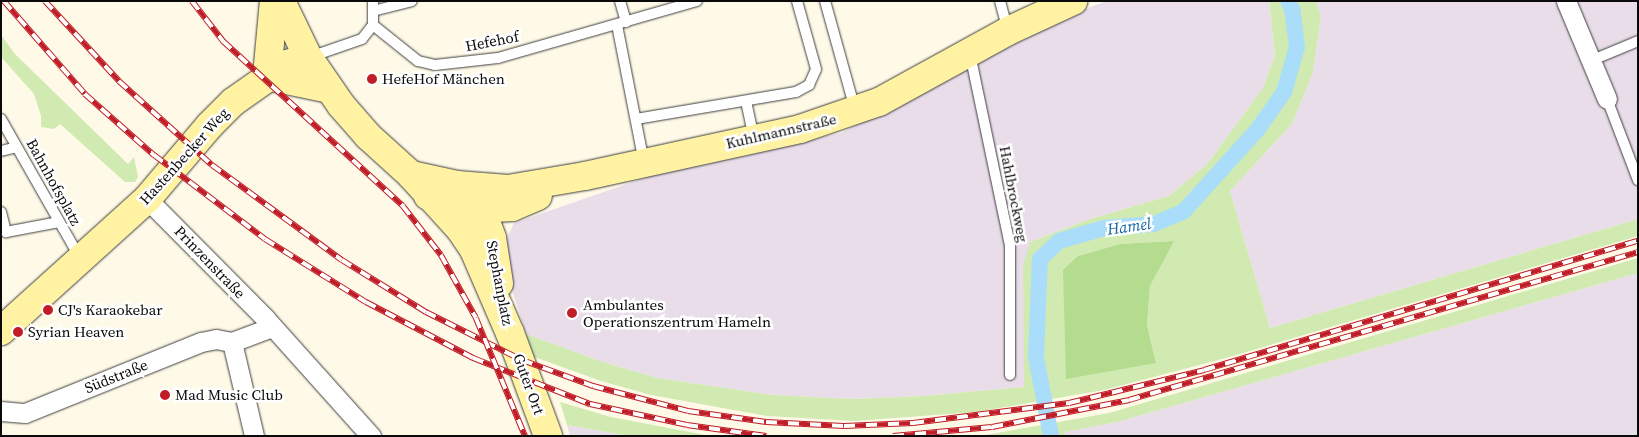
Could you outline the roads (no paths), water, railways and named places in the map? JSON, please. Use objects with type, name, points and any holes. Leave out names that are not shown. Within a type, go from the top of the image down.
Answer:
[{"type":"main road","points":[[274,1],[267,76],[329,89]]},
{"type":"main road","points":[[281,1],[308,57]]},
{"type":"main road","name":"Kuhlmannstraße","points":[[411,175],[510,198],[584,176],[800,129],[856,112],[900,91],[1008,31],[1074,1]]},
{"type":"main road","name":"Hastenbecker Weg","points":[[4,322],[148,199],[210,125],[267,76],[287,64],[308,57]]},
{"type":"main road","name":"Kuhlmannstraße","points":[[308,57],[329,89],[368,136],[411,175],[428,196]]},
{"type":"main road","points":[[457,185],[477,207]]},
{"type":"main road","points":[[428,196],[477,207],[510,198]]},
{"type":"main road","name":"Stephanplatz","points":[[428,196],[460,229],[483,244]]},
{"type":"main road","points":[[483,244],[500,219],[510,198]]},
{"type":"main road","name":"Stephanplatz","points":[[477,207],[470,227],[483,244],[510,333]]},
{"type":"main road","name":"Guter Ort","points":[[510,333],[548,436]]},
{"type":"street","points":[[1566,1],[1607,99]]},
{"type":"street","name":"Prinzenstraße","points":[[148,199],[272,327],[371,436]]},
{"type":"street","points":[[254,436],[232,342],[246,334],[272,327]]},
{"type":"street","name":"Südstraße","points":[[1,412],[25,413],[201,342],[216,339],[232,342]]},
{"type":"lane","points":[[308,57],[362,39],[372,25],[373,6],[412,1]]},
{"type":"lane","points":[[620,1],[636,119],[644,162]]},
{"type":"lane","name":"Hefehof","points":[[372,25],[418,60],[435,65],[498,58],[697,1]]},
{"type":"lane","points":[[636,119],[796,92],[814,80],[816,69],[797,1]]},
{"type":"lane","points":[[825,1],[856,112]]},
{"type":"lane","points":[[1000,1],[1008,31]]},
{"type":"lane","points":[[1590,61],[1638,41]]},
{"type":"lane","name":"Hahlbrockweg","points":[[969,51],[1010,246],[1010,375]]},
{"type":"lane","points":[[1607,99],[1638,180]]},
{"type":"lane","points":[[746,100],[754,139]]},
{"type":"lane","name":"Bahnhofsplatz","points":[[1,119],[80,258]]},
{"type":"lane","points":[[1,151],[17,147]]},
{"type":"lane","points":[[1,212],[6,232],[59,222]]},
{"type":"waterway","name":"Hamel","points":[[1051,436],[1036,357],[1040,259],[1059,241],[1104,228],[1154,224],[1184,211],[1258,129],[1284,92],[1297,47],[1293,12],[1288,1]]},
{"type":"railway","points":[[4,1],[85,94],[154,155],[265,239],[366,302],[473,358],[590,404],[687,425],[766,436]]},
{"type":"railway","points":[[45,1],[119,81],[212,165],[342,260],[426,312],[522,360],[593,386],[688,411],[766,422],[844,426],[913,423],[1069,403],[1204,370],[1638,241]]},
{"type":"railway","points":[[192,1],[223,41],[403,206],[441,255],[476,318],[525,436]]},
{"type":"railway","points":[[893,436],[992,427],[1129,400],[1638,252]]},
{"type":"place","name":"HefeHof Mänchen","points":[[372,79]]},
{"type":"place","name":"CJ's Karaokebar","points":[[48,310]]},
{"type":"place","name":"Ambulantes Operationszentrum Hameln","points":[[572,313]]},
{"type":"place","name":"Syrian Heaven","points":[[18,332]]},
{"type":"place","name":"Mad Music Club","points":[[165,395]]}]
